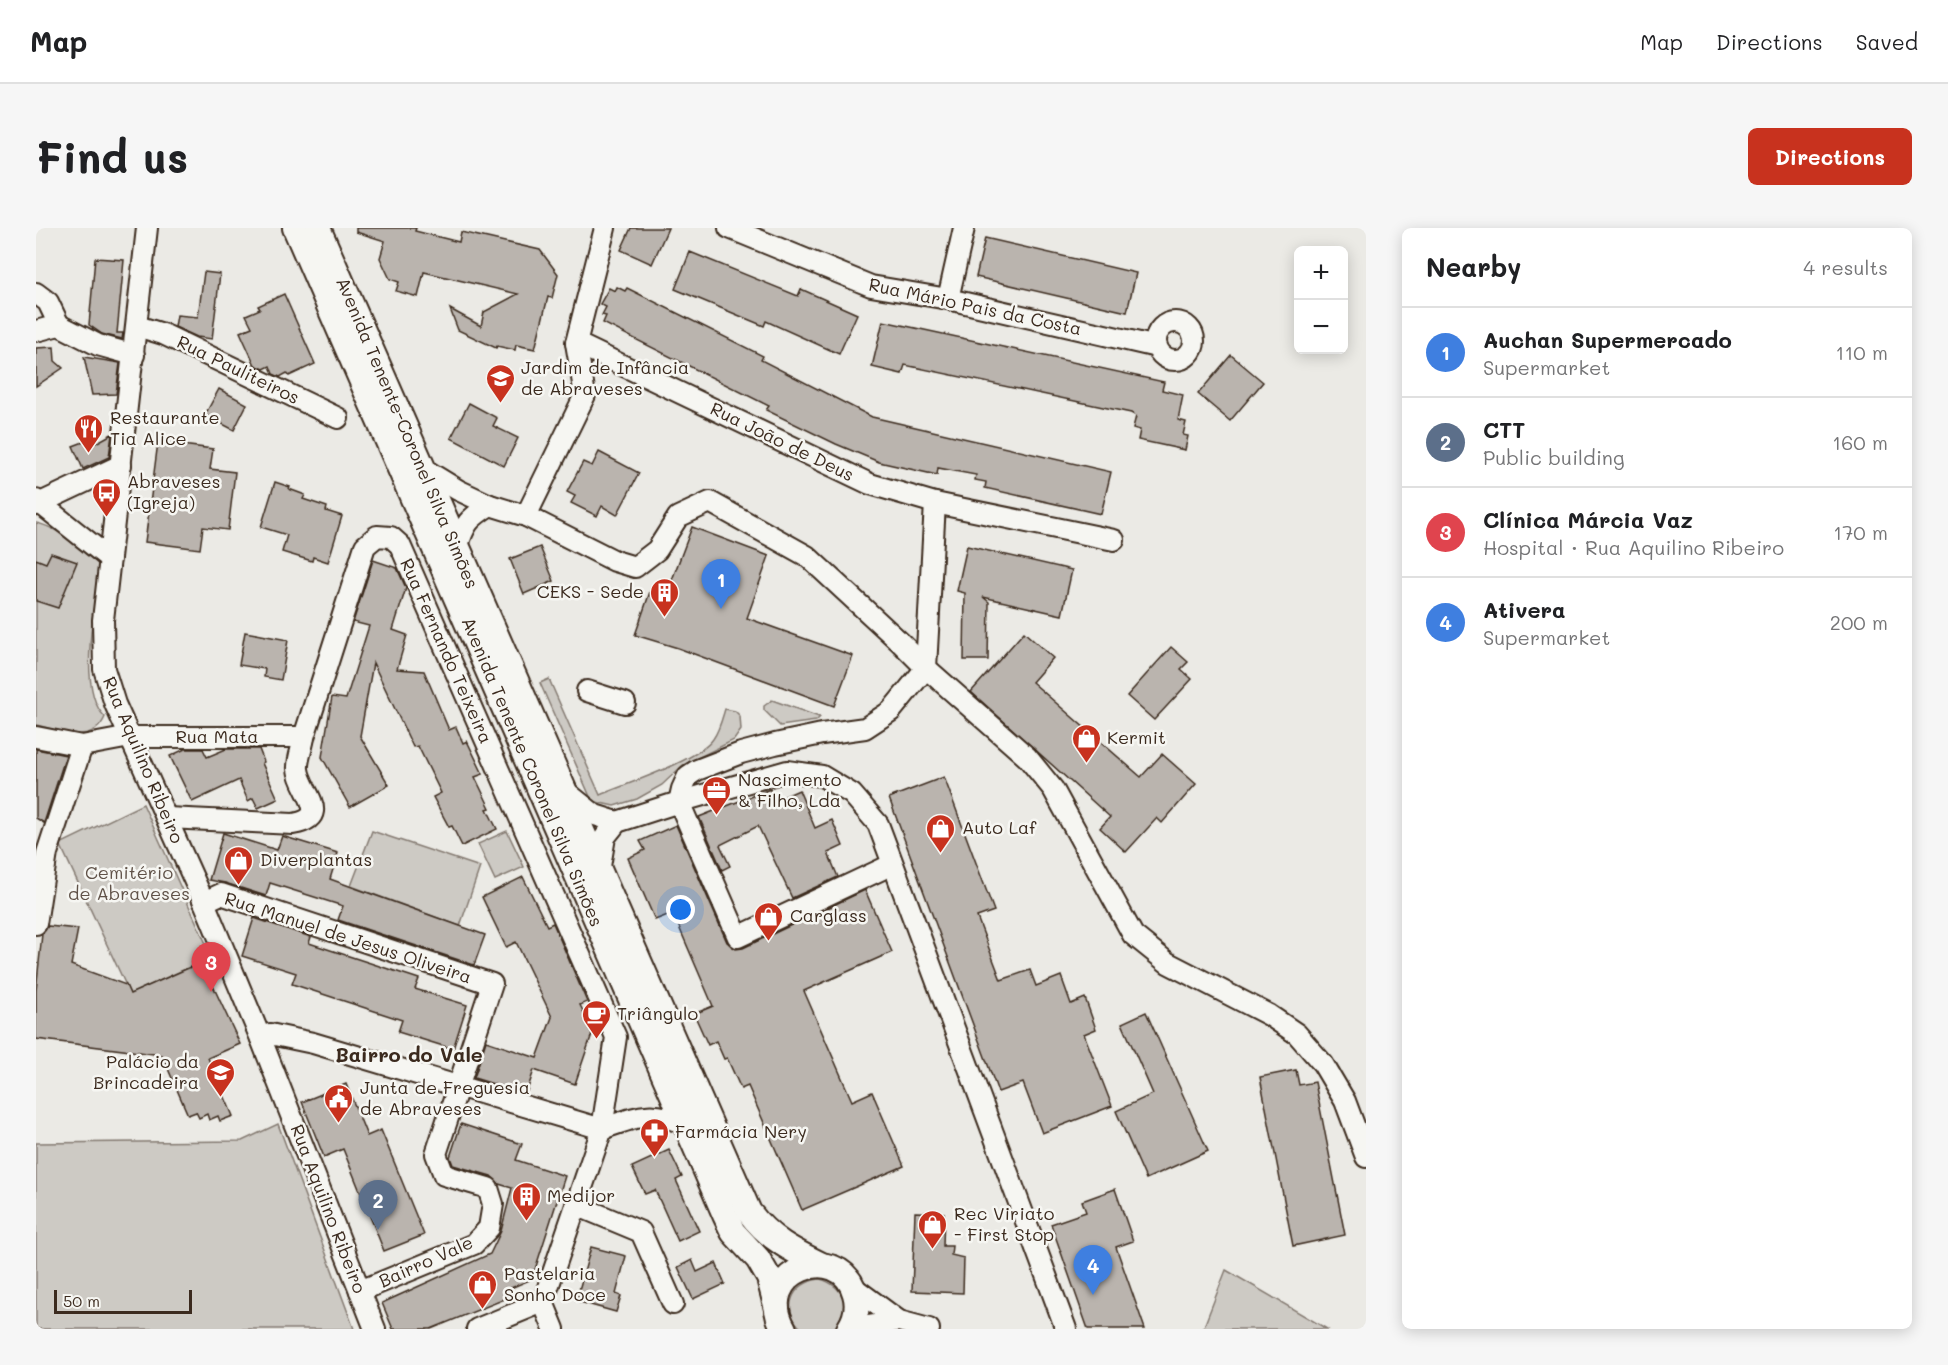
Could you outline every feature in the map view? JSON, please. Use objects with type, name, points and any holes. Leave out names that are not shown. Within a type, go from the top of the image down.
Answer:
[{"type":"main road","name":"Avenida Tenente Coronel Silva Simões","points":[[295,228],[733,1232],[758,1259],[769,1278],[781,1319]]},
{"type":"main road","name":"Avenida Tenente-Coronel Silva Simões","points":[[318,228],[749,1212],[762,1229],[777,1242],[791,1251],[835,1269],[845,1276],[853,1287]]},
{"type":"main road","points":[[781,1319],[777,1297],[781,1286],[798,1269],[810,1265],[822,1265]]},
{"type":"main road","points":[[849,1329],[856,1314],[857,1300],[853,1287]]},
{"type":"street","name":"Rua Aquilino Ribeiro","points":[[147,228],[102,620],[104,669],[115,704],[204,902],[261,1039],[375,1329]]},
{"type":"street","points":[[526,516],[585,394],[576,344],[605,228]]},
{"type":"street","name":"Rua Mário Pais da Costa","points":[[729,228],[871,286],[948,299],[1157,347]]},
{"type":"street","points":[[948,299],[964,228]]},
{"type":"street","points":[[36,293],[48,302],[59,325],[98,345],[134,355]]},
{"type":"street","points":[[36,331],[59,325]]},
{"type":"street","name":"Rua Pauliteiros","points":[[137,326],[163,334],[338,417]]},
{"type":"street","name":"Rua João de Deus","points":[[576,344],[870,484],[935,503],[1114,540]]},
{"type":"street","points":[[110,559],[37,503],[121,465]]},
{"type":"street","points":[[422,468],[458,490],[490,505],[526,516],[615,561],[635,567],[657,549],[678,517],[710,502],[807,556],[926,668],[1027,758],[1053,789],[1133,935],[1168,963],[1269,1015],[1297,1034],[1323,1064],[1345,1101],[1366,1157]]},
{"type":"street","points":[[893,864],[738,937],[679,802],[688,776],[697,770],[741,753],[775,744],[865,728],[891,711],[926,668],[935,503]]},
{"type":"street","points":[[457,548],[470,517],[490,505]]},
{"type":"street","name":"Rua Fernando Teixeira","points":[[167,818],[293,824],[306,822],[312,816],[314,807],[298,770],[304,737],[365,546],[377,536],[391,537],[400,545],[616,1037],[602,1129],[543,1302]]},
{"type":"street","points":[[587,691],[625,703]]},
{"type":"street","name":"Rua Mata","points":[[82,746],[130,736],[304,737]]},
{"type":"street","points":[[36,737],[82,746],[47,853],[36,924]]},
{"type":"street","points":[[599,872],[605,837],[617,822],[679,802],[787,771],[822,776],[852,794],[878,824],[1066,1329]]},
{"type":"street","points":[[562,788],[595,815],[617,822]]},
{"type":"street","name":"Rua Manuel de Jesus Oliveira","points":[[204,902],[221,894],[492,984],[456,1087]]},
{"type":"street","points":[[261,1039],[270,1034],[313,1043],[602,1129],[646,1114],[672,1118],[686,1125]]},
{"type":"street","points":[[646,1114],[667,1082]]},
{"type":"street","name":"Bairro Vale","points":[[360,1291],[474,1244],[489,1228],[493,1204],[488,1188],[444,1175],[436,1154],[456,1087]]},
{"type":"street","points":[[576,1205],[641,1232],[673,1304]]},
{"type":"street","points":[[853,1287],[899,1321],[929,1329]]},
{"type":"street","points":[[477,1329],[543,1302],[554,1329]]},
{"type":"street","points":[[849,1329],[899,1321]]},
{"type":"green space","points":[[36,523],[70,540],[99,565],[92,622],[90,667],[91,687],[96,704],[105,717],[100,726],[84,734],[36,725]]},
{"type":"green space","points":[[549,679],[600,795],[678,763],[705,747],[717,732],[725,709],[735,711],[740,716],[741,730],[734,740],[683,765],[662,785],[637,799],[614,806],[592,801],[540,683]]},
{"type":"green space","points":[[772,700],[820,717],[816,721],[780,726],[764,710],[764,706]]},
{"type":"green space","name":"Cemitério de Abraveses","points":[[143,804],[212,957],[130,994],[60,844]]},
{"type":"green space","points":[[372,831],[480,867],[460,926],[351,886]]},
{"type":"green space","points":[[507,831],[524,867],[495,880],[478,844]]},
{"type":"green space","points":[[278,1124],[354,1329],[36,1329],[36,1143],[242,1141]]},
{"type":"green space","points":[[1226,1270],[1327,1329],[1203,1329]]},
{"type":"green space","points":[[820,1279],[828,1282],[841,1293],[845,1307],[844,1315],[833,1329],[802,1329],[795,1322],[792,1314],[792,1298],[802,1285]]},
{"type":"building","points":[[356,228],[416,228],[415,231],[459,242],[461,232],[540,250],[558,274],[552,298],[548,297],[535,349],[516,345],[515,350],[497,346],[496,348],[458,330],[450,309],[481,326],[484,312],[518,294],[424,272],[418,297],[396,291],[399,282],[390,279],[380,258],[385,241],[356,232]]},
{"type":"building","points":[[631,228],[668,228],[652,264],[621,250]]},
{"type":"building","points":[[985,238],[1136,273],[1127,312],[976,277]]},
{"type":"building","points":[[690,252],[798,296],[801,289],[857,314],[839,354],[766,321],[764,326],[675,289]]},
{"type":"building","points":[[95,258],[124,260],[117,333],[123,333],[122,339],[102,334],[89,325]]},
{"type":"building","points":[[204,272],[220,274],[212,339],[197,337],[175,327],[177,315],[198,317]]},
{"type":"building","points":[[617,287],[625,291],[627,288],[763,356],[761,360],[872,417],[1111,472],[1101,514],[985,488],[986,482],[975,480],[976,475],[938,468],[937,475],[879,462],[836,444],[766,410],[769,406],[603,323],[606,316],[602,315],[606,307],[600,304],[609,288],[615,291]]},
{"type":"building","points":[[284,294],[315,364],[289,376],[287,373],[280,377],[273,374],[270,366],[264,369],[255,365],[240,332],[252,327],[246,315],[260,309],[258,306]]},
{"type":"building","points":[[883,321],[1164,382],[1162,390],[1183,395],[1178,420],[1186,422],[1183,435],[1188,436],[1185,450],[1138,440],[1140,430],[1133,428],[1136,416],[1131,413],[905,365],[902,374],[872,367]]},
{"type":"building","points":[[54,347],[55,361],[63,368],[36,386],[36,348]]},
{"type":"building","points":[[1231,355],[1263,382],[1230,421],[1198,394]]},
{"type":"building","points":[[84,357],[120,363],[116,394],[92,395]]},
{"type":"building","points":[[219,389],[247,404],[234,430],[205,415]]},
{"type":"building","points":[[469,403],[497,418],[493,426],[518,438],[504,466],[451,438]]},
{"type":"building","name":"Restaurante Tia Alice","points":[[112,434],[109,457],[83,469],[73,446],[94,438],[96,443]]},
{"type":"building","points":[[158,442],[213,449],[210,469],[235,472],[228,530],[203,527],[200,549],[145,542]]},
{"type":"building","points":[[599,452],[639,473],[617,515],[602,506],[597,516],[571,503],[575,496],[567,492],[583,462],[592,466]]},
{"type":"building","points":[[275,482],[305,495],[303,499],[327,507],[326,511],[342,516],[328,562],[313,557],[312,561],[282,552],[287,535],[261,527]]},
{"type":"building","points":[[692,527],[769,556],[747,618],[853,656],[834,706],[678,648],[635,635],[651,589],[667,593]]},
{"type":"building","points":[[967,546],[1072,570],[1062,615],[983,597],[989,602],[988,660],[964,660],[965,593],[957,591]]},
{"type":"building","points":[[540,547],[554,581],[524,594],[510,559]]},
{"type":"building","points":[[51,553],[77,562],[58,608],[36,601],[36,559],[46,563]]},
{"type":"building","points":[[373,560],[397,568],[406,588],[393,630],[407,635],[397,669],[424,671],[449,730],[456,727],[463,743],[467,741],[483,774],[475,777],[497,829],[462,846],[433,797],[441,793],[418,746],[413,747],[373,663],[360,736],[389,785],[350,807],[322,757],[332,697],[346,699],[369,626],[353,622]]},
{"type":"building","points":[[245,632],[288,640],[281,680],[264,677],[265,669],[239,665]]},
{"type":"building","points":[[1024,632],[1053,658],[1032,682],[1141,777],[1162,754],[1196,784],[1162,823],[1157,818],[1126,852],[1100,828],[1110,817],[971,692]]},
{"type":"building","points":[[1171,647],[1188,662],[1181,669],[1192,679],[1154,720],[1127,696]]},
{"type":"building","points":[[36,749],[66,755],[44,823],[36,818]]},
{"type":"building","points":[[185,749],[203,749],[207,757],[226,749],[259,749],[264,762],[262,763],[278,799],[258,808],[253,798],[248,801],[239,780],[192,802],[170,756]]},
{"type":"building","points":[[944,777],[994,911],[977,917],[1001,980],[1030,970],[1036,986],[1061,976],[1071,1004],[1085,998],[1096,1029],[1084,1034],[1112,1106],[1042,1133],[1023,1083],[998,1092],[889,798]]},
{"type":"building","points":[[770,789],[774,801],[799,790],[815,828],[832,820],[843,846],[828,853],[838,877],[792,898],[758,826],[720,845],[730,866],[722,870],[699,817]]},
{"type":"building","points":[[676,825],[727,942],[736,949],[743,948],[865,890],[892,952],[804,991],[852,1101],[872,1092],[904,1166],[802,1210],[748,1086],[741,1089],[727,1058],[724,1059],[716,1041],[708,1045],[694,1014],[713,1006],[673,913],[655,920],[628,858],[645,850],[640,841]]},
{"type":"building","points":[[223,833],[277,850],[282,836],[338,853],[330,879],[485,935],[474,965],[338,920],[343,906],[270,883],[266,896],[209,880]]},
{"type":"building","points":[[523,877],[547,926],[553,923],[587,1002],[580,1005],[593,1031],[575,1084],[534,1070],[526,1094],[474,1078],[486,1041],[537,1058],[552,1017],[516,942],[506,947],[482,897]]},
{"type":"building","points":[[254,918],[311,937],[309,943],[419,979],[415,989],[467,1005],[453,1049],[398,1032],[402,1020],[292,984],[296,973],[242,956]]},
{"type":"building","points":[[48,926],[78,929],[71,965],[126,985],[130,994],[202,962],[240,1044],[208,1058],[233,1116],[220,1121],[218,1116],[209,1120],[207,1114],[199,1118],[196,1112],[188,1115],[162,1055],[36,1039],[36,991],[42,934]]},
{"type":"building","points":[[1146,1012],[1208,1151],[1146,1179],[1116,1111],[1153,1094],[1122,1023]]},
{"type":"building","points":[[1296,1070],[1299,1085],[1315,1082],[1345,1235],[1293,1246],[1260,1077]]},
{"type":"building","points":[[346,1084],[367,1136],[381,1130],[424,1235],[384,1251],[343,1149],[324,1157],[302,1102]]},
{"type":"building","name":"Medijor","points":[[461,1124],[522,1144],[516,1160],[565,1176],[532,1279],[506,1290],[510,1297],[431,1329],[393,1329],[382,1303],[490,1254],[501,1231],[512,1188],[499,1184],[491,1176],[453,1165],[450,1157]]},
{"type":"building","points":[[669,1150],[682,1177],[676,1180],[699,1231],[678,1241],[655,1190],[645,1194],[632,1167]]},
{"type":"building","points":[[1115,1189],[1133,1241],[1116,1247],[1145,1329],[1088,1329],[1051,1224],[1086,1212],[1082,1201]]},
{"type":"building","name":"Rec Viriato - First Stop","points":[[915,1212],[944,1213],[943,1246],[952,1246],[951,1255],[964,1258],[963,1293],[912,1291]]},
{"type":"building","points":[[591,1247],[626,1256],[616,1294],[621,1296],[616,1312],[576,1301]]},
{"type":"building","points":[[692,1260],[697,1272],[716,1263],[725,1284],[693,1299],[678,1267]]},
{"type":"place","name":"Jardim de Infância de Abraveses","points":[[500,404]]},
{"type":"place","name":"Restaurante Tia Alice","points":[[89,454]]},
{"type":"place","name":"Abraveses (Igreja)","points":[[106,518]]},
{"type":"place","name":"Auchan Supermercado","points":[[721,609]]},
{"type":"place","name":"CEKS - Sede","points":[[665,618]]},
{"type":"place","name":"Kermit","points":[[1086,764]]},
{"type":"place","name":"Nascimento & Filho, Lda","points":[[717,816]]},
{"type":"place","name":"Auto Laf","points":[[941,854]]},
{"type":"place","name":"Diverplantas","points":[[239,886]]},
{"type":"place","name":"Carglass","points":[[769,942]]},
{"type":"place","name":"Clínica Márcia Vaz","points":[[211,992]]},
{"type":"place","name":"Triângulo","points":[[596,1040]]},
{"type":"place","name":"Palácio da Brincadeira","points":[[220,1098]]},
{"type":"place","name":"Junta de Freguesia de Abraveses","points":[[339,1124]]},
{"type":"place","name":"Farmácia Nery","points":[[654,1158]]},
{"type":"place","name":"Medijor","points":[[526,1222]]},
{"type":"place","name":"CTT","points":[[378,1230]]},
{"type":"place","name":"Rec Viriato - First Stop","points":[[933,1250]]},
{"type":"place","name":"Ativera","points":[[1093,1295]]},
{"type":"place","name":"Pastelaria Sonho Doce","points":[[483,1310]]},
{"type":"district","name":"Bairro do Vale","points":[[409,1055]]}]
